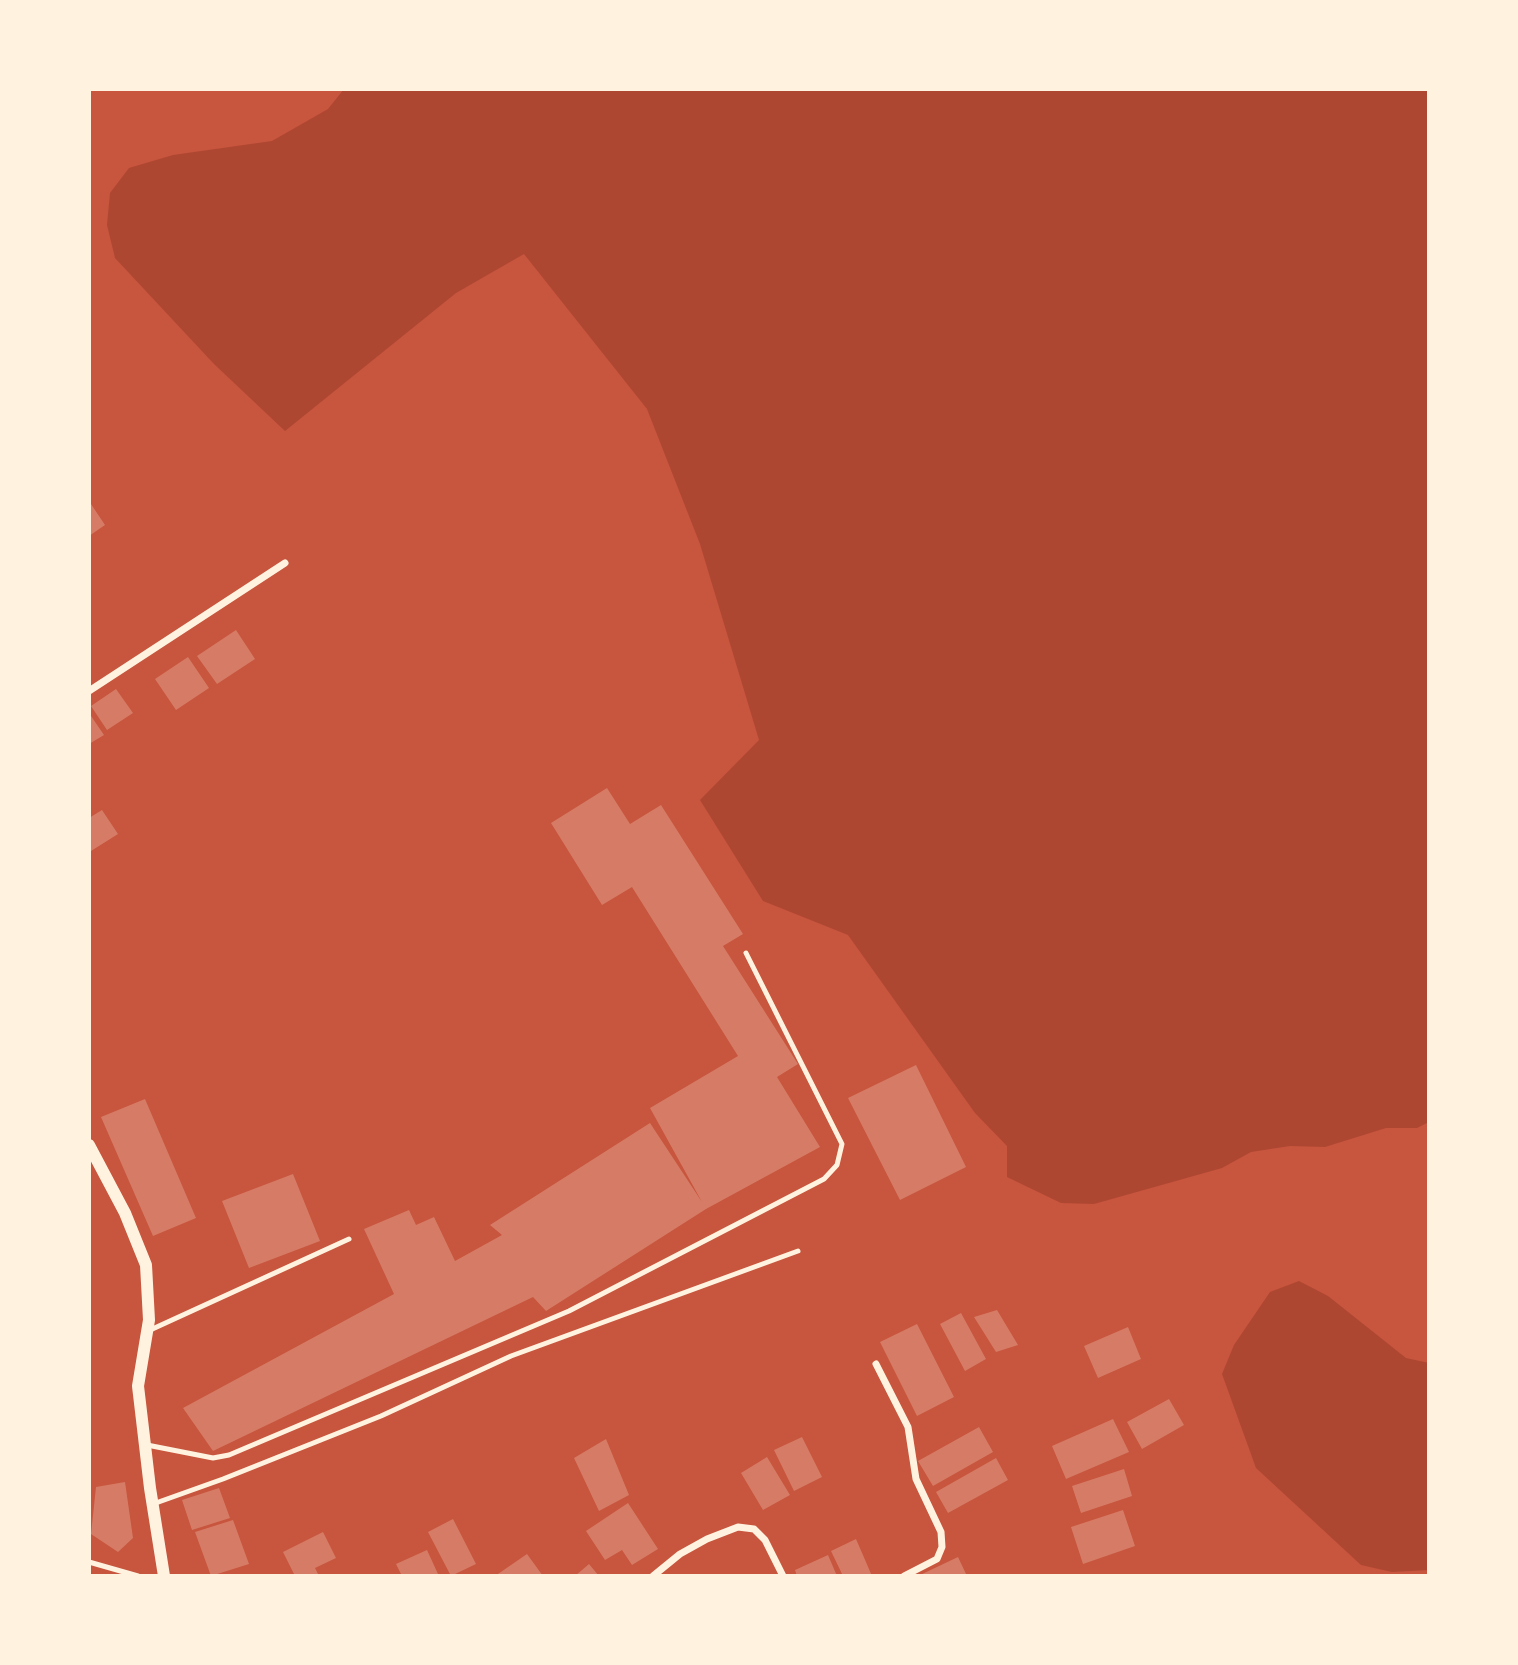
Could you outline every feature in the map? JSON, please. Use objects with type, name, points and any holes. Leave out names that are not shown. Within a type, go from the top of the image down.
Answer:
[{"type":"street","points":[[89,691],[285,563]]},
{"type":"street","points":[[89,1145],[125,1213],[146,1265],[149,1320],[138,1386],[164,1576]]},
{"type":"street","points":[[876,1364],[908,1427],[910,1456],[916,1479],[941,1532],[942,1547],[936,1559],[904,1576]]},
{"type":"street","points":[[653,1576],[680,1554],[707,1539],[738,1527],[754,1530],[765,1541],[783,1576]]},
{"type":"lane","points":[[144,1444],[214,1458],[229,1455],[569,1311],[824,1179],[837,1165],[842,1144],[746,953]]},
{"type":"lane","points":[[148,1331],[349,1239]]},
{"type":"lane","points":[[153,1504],[381,1416],[511,1356],[798,1251]]},
{"type":"lane","points":[[89,1562],[138,1576]]},
{"type":"shaded area","points":[[344,89],[1429,89],[1429,1122],[1417,1128],[1386,1128],[1325,1147],[1290,1146],[1251,1152],[1222,1168],[1094,1204],[1061,1203],[1007,1177],[1007,1146],[975,1113],[848,935],[763,901],[700,800],[759,740],[700,544],[647,409],[524,254],[456,293],[285,431],[214,364],[115,258],[107,225],[110,193],[129,168],[173,155],[272,141],[328,109]]},
{"type":"shaded area","points":[[1299,1281],[1328,1296],[1406,1358],[1429,1363],[1429,1570],[1392,1572],[1361,1565],[1256,1468],[1222,1374],[1234,1345],[1270,1292]]},
{"type":"building","points":[[89,501],[105,525],[89,536]]},
{"type":"building","points":[[236,630],[255,659],[217,684],[197,656]]},
{"type":"building","points":[[188,657],[209,688],[176,710],[155,679]]},
{"type":"building","points":[[116,689],[133,713],[107,730],[91,706]]},
{"type":"building","points":[[89,713],[104,735],[89,744]]},
{"type":"building","points":[[607,788],[630,824],[661,805],[743,934],[723,946],[798,1064],[777,1077],[820,1147],[706,1209],[546,1311],[533,1297],[213,1451],[183,1408],[394,1294],[364,1229],[409,1210],[416,1225],[434,1217],[455,1261],[502,1235],[490,1225],[650,1123],[702,1202],[650,1108],[738,1056],[632,887],[602,905],[551,823]]},
{"type":"building","points":[[102,810],[118,834],[91,851],[89,818]]},
{"type":"building","points":[[916,1065],[966,1167],[900,1200],[848,1098]]},
{"type":"building","points":[[145,1099],[196,1218],[153,1236],[101,1117]]},
{"type":"building","points":[[293,1174],[320,1241],[249,1268],[222,1201]]},
{"type":"building","points":[[997,1310],[1018,1345],[996,1352],[974,1317]]},
{"type":"building","points":[[961,1313],[986,1359],[965,1371],[940,1324]]},
{"type":"building","points":[[917,1324],[954,1397],[917,1416],[880,1342]]},
{"type":"building","points":[[1128,1327],[1141,1359],[1098,1378],[1084,1346]]},
{"type":"building","points":[[1169,1399],[1184,1425],[1142,1449],[1127,1422]]},
{"type":"building","points":[[1113,1419],[1129,1452],[1066,1479],[1052,1446]]},
{"type":"building","points":[[979,1427],[993,1452],[933,1486],[918,1461]]},
{"type":"building","points":[[802,1437],[822,1477],[794,1491],[774,1450]]},
{"type":"building","points":[[606,1439],[629,1495],[599,1511],[574,1458]]},
{"type":"building","points":[[767,1457],[790,1495],[763,1510],[741,1473]]},
{"type":"building","points":[[996,1458],[1008,1480],[948,1513],[936,1492]]},
{"type":"building","points":[[1124,1469],[1132,1496],[1081,1513],[1072,1486]]},
{"type":"building","points":[[125,1482],[133,1538],[118,1552],[91,1534],[96,1487]]},
{"type":"building","points":[[219,1488],[230,1518],[192,1530],[182,1500]]},
{"type":"building","points":[[628,1503],[658,1549],[632,1565],[622,1550],[605,1560],[586,1531]]},
{"type":"building","points":[[1123,1510],[1135,1546],[1083,1564],[1071,1527]]},
{"type":"building","points":[[453,1519],[476,1564],[451,1576],[428,1532]]},
{"type":"building","points":[[233,1520],[249,1564],[211,1576],[195,1532]]},
{"type":"building","points":[[323,1532],[336,1558],[315,1568],[319,1576],[295,1576],[283,1552]]},
{"type":"building","points":[[856,1539],[872,1576],[843,1576],[831,1551]]},
{"type":"building","points":[[427,1550],[438,1574],[402,1576],[396,1564]]},
{"type":"building","points":[[527,1554],[543,1576],[495,1576]]},
{"type":"building","points":[[828,1555],[837,1576],[797,1576],[795,1570]]},
{"type":"building","points":[[958,1557],[967,1576],[918,1576]]},
{"type":"building","points":[[589,1564],[599,1576],[575,1576]]}]
